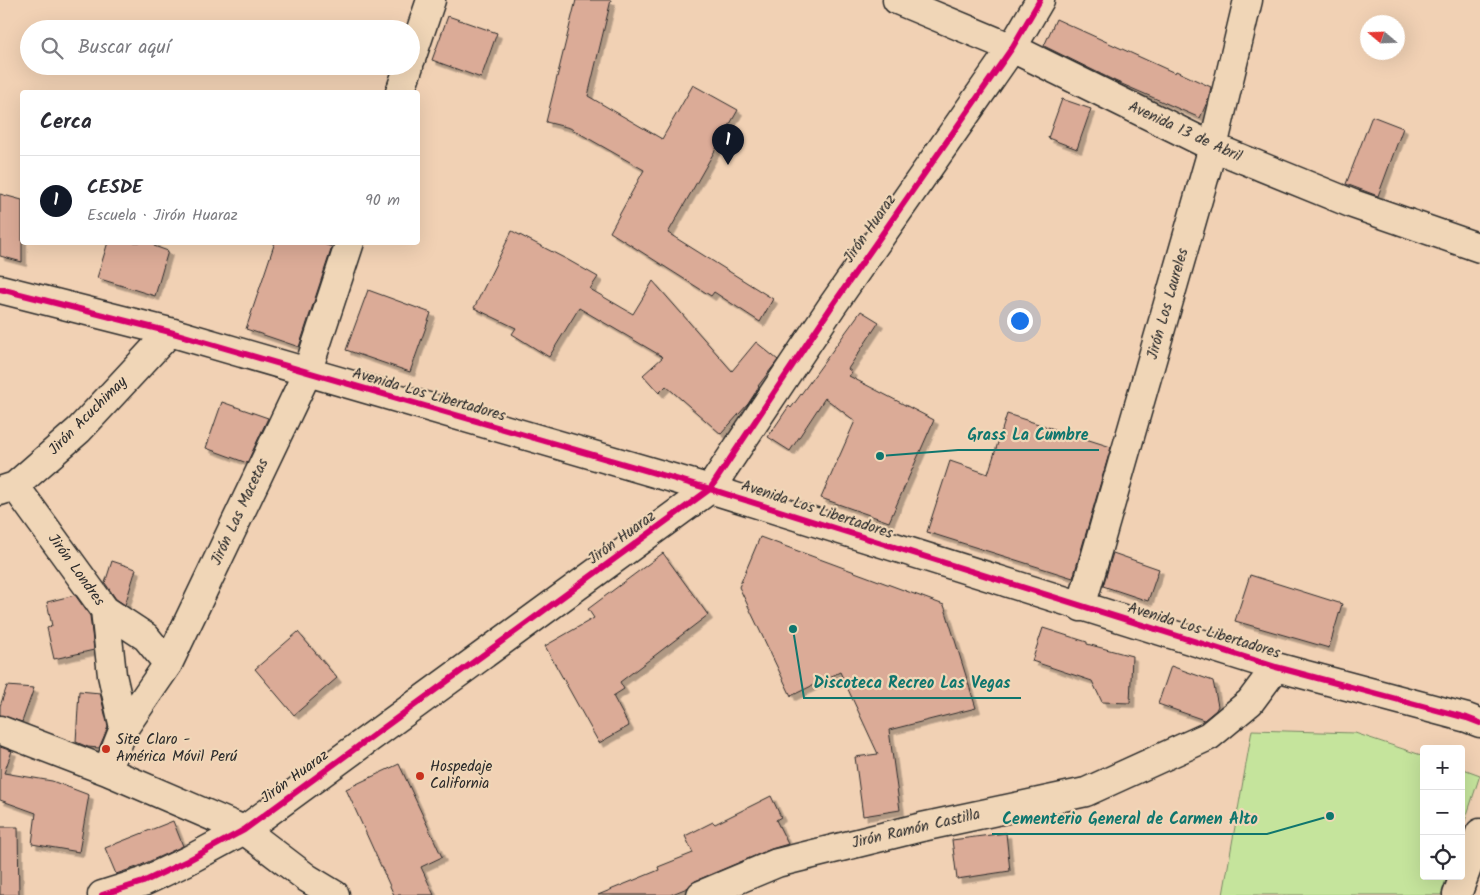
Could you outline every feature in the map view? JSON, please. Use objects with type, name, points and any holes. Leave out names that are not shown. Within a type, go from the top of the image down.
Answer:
[{"type":"street","points":[[420,32],[431,0]]},
{"type":"street","name":"Avenida 13 de Abril","points":[[897,0],[1012,48],[1213,147],[1353,204],[1480,248]]},
{"type":"street","name":"Jirón Huaraz","points":[[102,895],[143,882],[244,830],[710,490],[832,306],[1012,48],[1040,0]]},
{"type":"street","name":"Jirón Los Laureles","points":[[1081,607],[1213,147],[1248,0]]},
{"type":"street","points":[[401,90],[406,75]]},
{"type":"street","name":"Jirón Las Macetas","points":[[107,771],[124,728],[168,664],[307,373],[349,245]]},
{"type":"street","name":"Avenida Los Libertadores","points":[[0,289],[170,332],[710,490],[1276,667],[1473,720]]},
{"type":"street","name":"Jirón Acuchimay","points":[[7,488],[79,430],[170,332]]},
{"type":"street","name":"Jirón Londres","points":[[7,488],[105,610],[146,637],[168,664]]},
{"type":"street","points":[[105,610],[112,675],[124,728]]},
{"type":"street","name":"Jirón Ramón Castilla","points":[[701,895],[777,863],[922,827],[1086,792],[1209,736],[1250,702],[1276,667]]},
{"type":"street","points":[[1473,720],[1480,744]]},
{"type":"street","points":[[0,730],[107,771],[244,830],[307,878],[335,895]]},
{"type":"street","points":[[1458,895],[1480,833]]},
{"type":"green space","points":[[1252,730],[1355,733],[1420,755],[1420,880],[1446,880],[1441,895],[1223,895]]},
{"type":"green space","points":[[1465,769],[1480,775],[1465,821]]},
{"type":"building","points":[[576,0],[611,0],[588,96],[662,139],[693,85],[738,110],[668,233],[773,299],[760,322],[714,292],[711,296],[610,232],[644,170],[570,128],[546,122]]},
{"type":"building","points":[[448,16],[497,33],[481,78],[432,60]]},
{"type":"building","points":[[1056,19],[1175,73],[1176,71],[1211,87],[1208,100],[1200,118],[1115,81],[1044,46]]},
{"type":"building","points":[[1062,99],[1091,109],[1077,149],[1048,138]]},
{"type":"building","points":[[1372,116],[1403,128],[1378,196],[1346,184]]},
{"type":"building","points":[[0,194],[20,199],[22,262],[0,256]]},
{"type":"building","points":[[512,231],[598,277],[590,289],[633,314],[653,281],[732,371],[756,342],[778,360],[758,386],[748,404],[721,434],[666,386],[659,393],[643,375],[663,357],[579,308],[549,357],[512,334],[516,328],[474,308]]},
{"type":"building","points":[[107,245],[154,245],[168,251],[155,296],[97,278]]},
{"type":"building","points":[[274,245],[326,245],[332,247],[299,347],[246,329]]},
{"type":"building","points":[[368,290],[431,313],[410,372],[346,350]]},
{"type":"building","points":[[861,311],[879,322],[848,369],[852,372],[849,376],[934,420],[889,522],[821,498],[855,421],[825,398],[790,451],[768,437],[789,406],[791,408]]},
{"type":"building","points":[[222,402],[268,418],[247,463],[206,448]]},
{"type":"building","points":[[1007,414],[1111,447],[1073,578],[927,532],[950,461],[988,474]]},
{"type":"building","points":[[760,537],[944,605],[976,708],[889,730],[900,810],[863,816],[855,757],[878,754],[840,672],[791,696],[739,587]]},
{"type":"building","points":[[663,553],[708,615],[620,682],[624,689],[613,696],[629,726],[599,743],[545,646],[594,618],[588,609]]},
{"type":"building","points":[[1113,553],[1159,569],[1148,601],[1103,586]]},
{"type":"building","points":[[112,561],[136,569],[125,605],[116,599],[105,583]]},
{"type":"building","points":[[1250,575],[1342,604],[1329,648],[1235,621]]},
{"type":"building","points":[[75,595],[90,616],[94,650],[54,659],[47,628],[52,626],[47,602]]},
{"type":"building","points":[[1043,628],[1087,642],[1087,644],[1132,656],[1130,703],[1102,702],[1092,681],[1032,661]]},
{"type":"building","points":[[298,632],[337,678],[294,715],[255,669]]},
{"type":"building","points":[[1171,666],[1213,681],[1218,706],[1204,720],[1158,704]]},
{"type":"building","points":[[7,686],[34,688],[22,722],[0,715],[0,706]]},
{"type":"building","points":[[79,691],[100,693],[108,727],[99,748],[88,747],[76,742]]},
{"type":"building","points":[[0,747],[12,751],[4,773],[52,781],[89,795],[79,852],[32,844],[36,813],[0,800]]},
{"type":"building","points":[[399,764],[442,857],[421,867],[434,895],[394,895],[346,789]]},
{"type":"building","points":[[771,796],[781,817],[776,820],[788,844],[771,849],[695,881],[687,888],[670,895],[598,895],[659,870],[658,867],[693,853],[685,836],[713,822],[715,824]]},
{"type":"building","points":[[173,821],[183,846],[137,867],[116,874],[105,848]]},
{"type":"building","points":[[0,827],[18,827],[19,895],[0,895]]},
{"type":"building","points":[[1006,833],[1010,871],[957,879],[952,840]]},
{"type":"cycle path","points":[[102,895],[143,882],[244,830],[710,489],[832,306],[1012,48],[1040,0]]},
{"type":"cycle path","points":[[0,289],[170,332],[710,489],[1276,667],[1480,723]]},
{"type":"place","name":"CESDE","points":[[728,165]]},
{"type":"place","name":"Grass La Cumbre","points":[[880,456]]},
{"type":"place","name":"Discoteca Recreo Las Vegas","points":[[793,629]]},
{"type":"place","name":"Site Claro - América Móvil Perú","points":[[106,749]]},
{"type":"place","name":"Hospedaje California","points":[[420,776]]},
{"type":"place","name":"Cementerio General de Carmen Alto","points":[[1330,816]]}]
